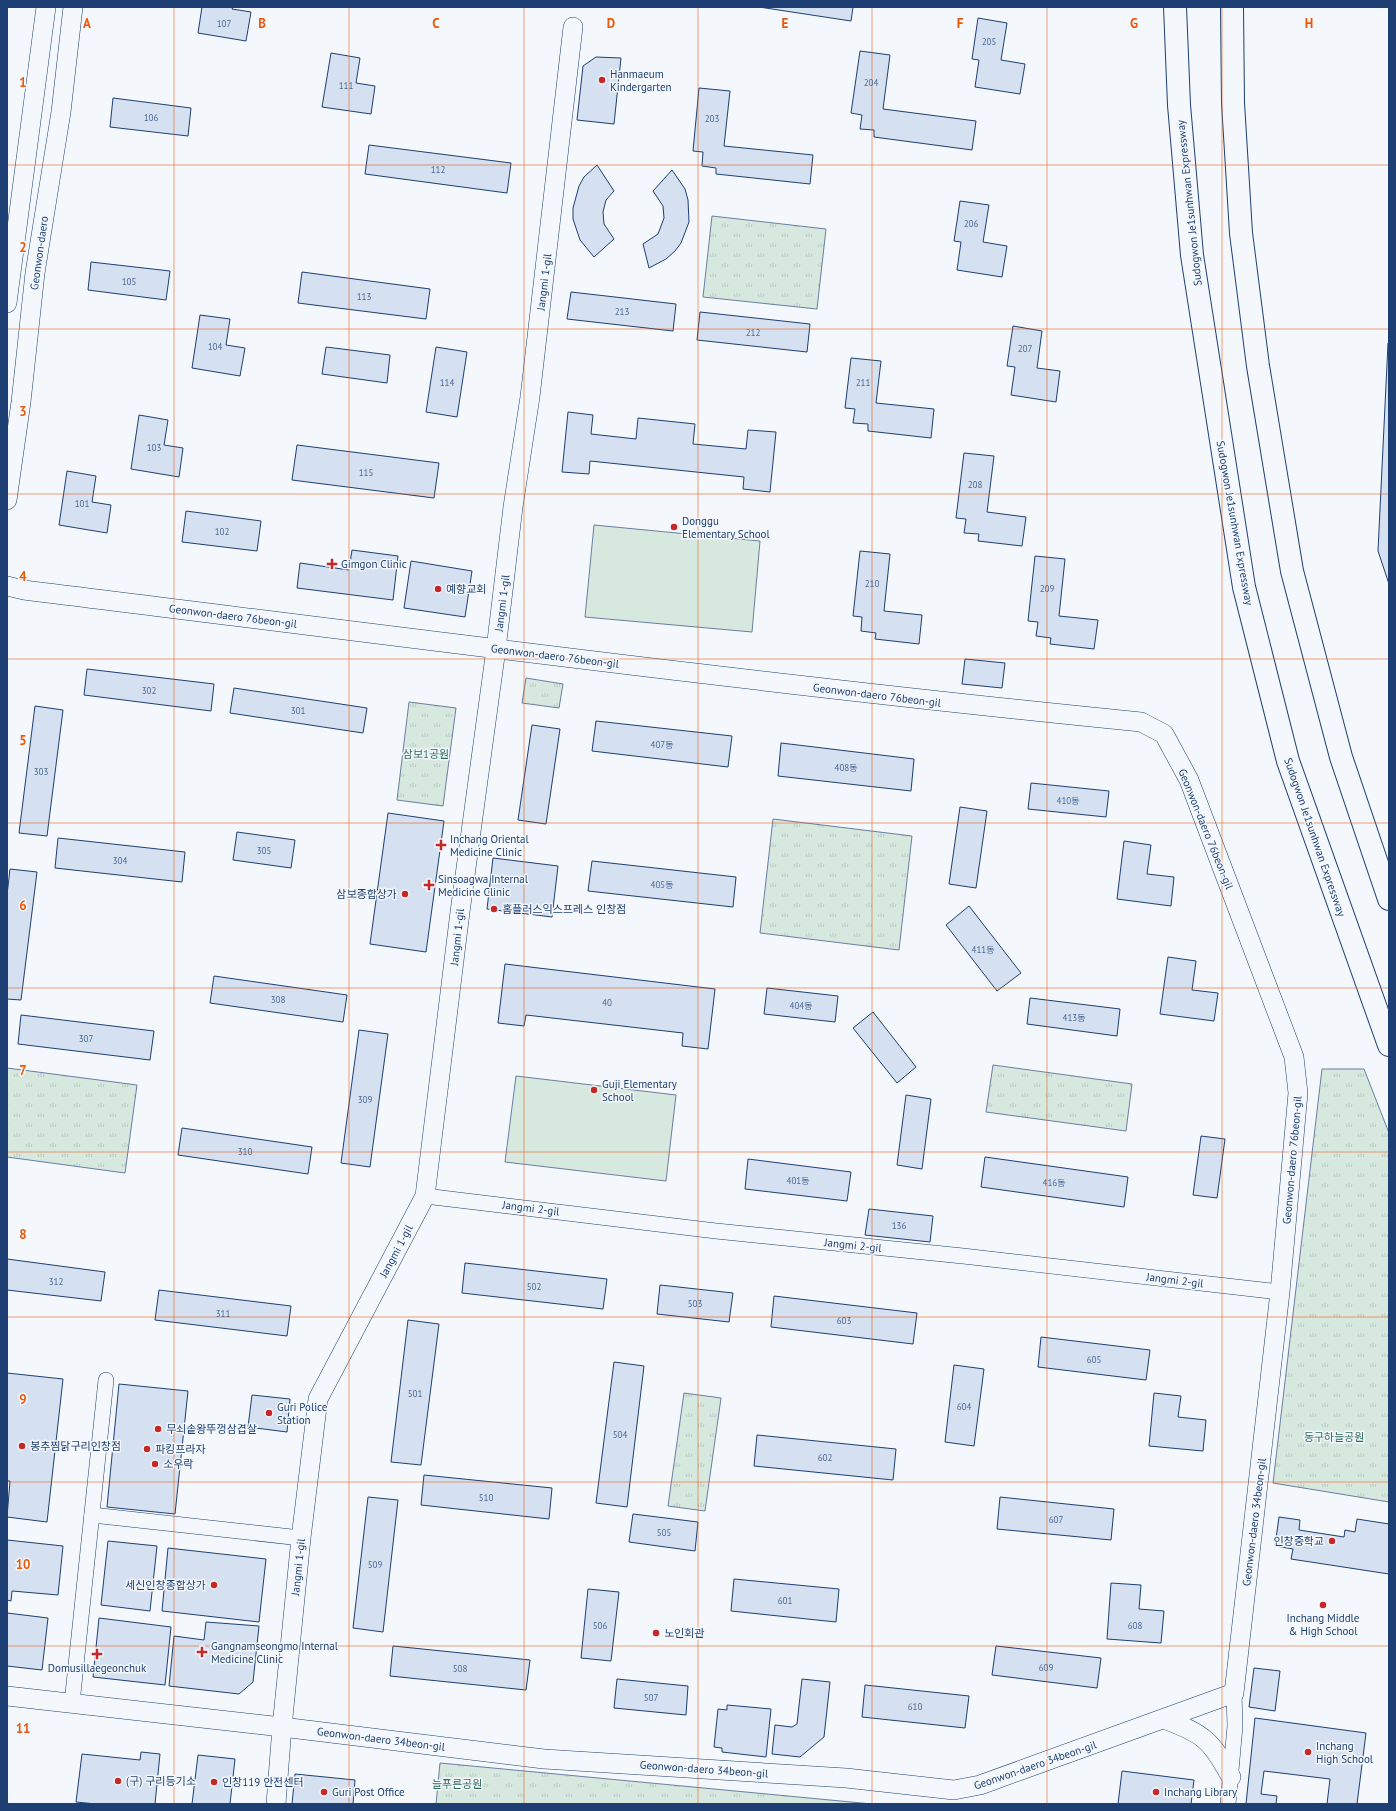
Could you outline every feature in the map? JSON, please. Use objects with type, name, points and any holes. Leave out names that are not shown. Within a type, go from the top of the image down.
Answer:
[{"type":"highway","name":"Sudogwon Je1sunhwan Expressway","points":[[1175,7],[1179,105],[1192,255],[1244,587],[1288,761],[1389,1045]]},
{"type":"highway","points":[[1232,7],[1233,103],[1241,233],[1258,366],[1292,571],[1341,757],[1389,899]]},
{"type":"street","points":[[7,303],[10,259],[46,7]]},
{"type":"street","name":"Geonwon-daero","points":[[7,500],[35,273],[61,112],[73,7]]},
{"type":"street","name":"Jangmi 1-gil","points":[[282,1727],[301,1538],[318,1399],[425,1196],[460,912],[496,649],[513,507],[531,389],[573,27]]},
{"type":"street","name":"Geonwon-daero 76beon-gil","points":[[7,586],[24,590],[496,649],[946,703],[1141,722],[1164,734],[1189,780],[1294,1057],[1298,1093],[1280,1292]]},
{"type":"street","name":"Jangmi 2-gil","points":[[425,1196],[716,1231],[963,1256],[1280,1292]]},
{"type":"street","name":"Geonwon-daero 34beon-gil","points":[[7,1696],[282,1727],[544,1759],[846,1778],[954,1790],[980,1785],[1234,1693],[1280,1292]]},
{"type":"street","points":[[72,1703],[106,1380]]},
{"type":"street","points":[[92,1515],[301,1538]]},
{"type":"street","points":[[1228,1804],[1235,1726],[1234,1693]]},
{"type":"street","points":[[1164,1719],[1198,1733],[1209,1742],[1231,1777]]},
{"type":"street","points":[[276,1804],[282,1727]]},
{"type":"green space","points":[[712,216],[826,229],[817,309],[703,297]]},
{"type":"green space","points":[[594,525],[760,541],[752,632],[585,617]]},
{"type":"green space","points":[[526,678],[563,684],[559,708],[522,703]]},
{"type":"green space","name":"삼보1공원","points":[[409,702],[456,708],[443,806],[397,800]]},
{"type":"green space","points":[[773,819],[912,836],[899,950],[760,933]]},
{"type":"green space","points":[[993,1065],[1132,1084],[1126,1131],[986,1112]]},
{"type":"green space","points":[[7,1068],[137,1085],[125,1173],[7,1157]]},
{"type":"green space","name":"동구하늘공원","points":[[1322,1069],[1364,1069],[1389,1133],[1389,1502],[1273,1483]]},
{"type":"green space","points":[[516,1076],[676,1095],[666,1181],[505,1162]]},
{"type":"green space","points":[[684,1393],[721,1398],[705,1511],[668,1506]]},
{"type":"green space","name":"늘푸른공원","points":[[440,1763],[872,1804],[436,1804]]},
{"type":"building","points":[[202,7],[233,7],[232,9],[251,12],[246,41],[198,33]]},
{"type":"building","points":[[759,7],[853,7],[851,21]]},
{"type":"building","points":[[978,18],[1007,23],[1001,60],[1025,64],[1020,94],[975,87],[979,60],[972,59]]},
{"type":"building","points":[[860,51],[890,55],[883,109],[976,121],[972,150],[874,137],[874,130],[860,129],[862,115],[851,113]]},
{"type":"building","points":[[331,53],[360,58],[356,83],[375,86],[371,114],[322,107]]},
{"type":"building","points":[[596,57],[621,58],[614,124],[577,120],[583,66]]},
{"type":"building","points":[[699,88],[730,91],[724,146],[813,155],[810,184],[716,174],[716,168],[702,166],[703,152],[693,151]]},
{"type":"building","points":[[113,98],[191,108],[188,136],[110,127]]},
{"type":"building","points":[[369,145],[511,163],[507,193],[365,174]]},
{"type":"building","points":[[597,165],[614,191],[606,200],[603,212],[604,224],[614,239],[594,257],[580,240],[573,219],[573,208],[579,186],[584,177]]},
{"type":"building","points":[[672,170],[685,189],[688,200],[689,222],[681,243],[675,251],[666,259],[649,268],[643,244],[658,234],[664,218],[663,206],[653,191]]},
{"type":"building","points":[[960,201],[989,205],[983,242],[1007,246],[1002,277],[957,270],[961,242],[954,241]]},
{"type":"building","points":[[91,262],[170,271],[166,300],[88,290]]},
{"type":"building","points":[[302,272],[430,289],[426,319],[298,303]]},
{"type":"building","points":[[571,292],[676,304],[673,331],[567,319]]},
{"type":"building","points":[[700,312],[810,324],[807,352],[697,340]]},
{"type":"building","points":[[200,315],[230,319],[226,345],[245,348],[240,376],[192,368]]},
{"type":"building","points":[[1013,326],[1042,331],[1037,368],[1060,371],[1056,402],[1011,395],[1015,367],[1007,366]]},
{"type":"building","points":[[1389,343],[1389,584],[1378,551]]},
{"type":"building","points":[[326,347],[390,355],[387,383],[322,374]]},
{"type":"building","points":[[436,347],[467,352],[457,417],[426,412]]},
{"type":"building","points":[[851,358],[881,361],[876,403],[934,409],[931,438],[868,431],[868,424],[853,423],[855,409],[845,408]]},
{"type":"building","points":[[568,412],[593,415],[591,434],[636,439],[638,418],[695,424],[693,444],[746,449],[748,430],[776,432],[770,492],[743,489],[744,477],[590,461],[589,474],[562,472]]},
{"type":"building","points":[[139,415],[168,420],[164,445],[183,448],[179,477],[131,469]]},
{"type":"building","points":[[297,445],[439,463],[434,498],[292,480]]},
{"type":"building","points":[[964,453],[994,456],[987,512],[1026,517],[1022,546],[978,541],[979,534],[964,533],[966,519],[956,518]]},
{"type":"building","points":[[67,471],[96,476],[92,502],[111,505],[107,533],[59,525]]},
{"type":"building","points":[[186,511],[261,521],[257,551],[182,542]]},
{"type":"building","points":[[352,550],[398,556],[393,600],[297,588],[300,563],[349,570]]},
{"type":"building","points":[[860,551],[890,554],[884,611],[922,615],[919,644],[875,639],[876,633],[861,631],[862,617],[853,616]]},
{"type":"building","points":[[1035,556],[1065,559],[1059,616],[1098,620],[1094,649],[1050,644],[1051,638],[1036,636],[1038,622],[1028,621]]},
{"type":"building","name":"예향교회","points":[[411,561],[472,571],[465,617],[404,608]]},
{"type":"building","points":[[965,659],[1005,663],[1002,688],[962,684]]},
{"type":"building","points":[[87,669],[214,684],[211,711],[84,695]]},
{"type":"building","points":[[234,688],[367,708],[363,733],[230,713]]},
{"type":"building","points":[[35,706],[63,710],[47,836],[19,833]]},
{"type":"building","points":[[596,721],[732,736],[728,767],[592,751]]},
{"type":"building","points":[[532,725],[560,729],[546,824],[518,820]]},
{"type":"building","points":[[781,743],[914,759],[911,791],[778,776]]},
{"type":"building","points":[[1031,783],[1109,791],[1106,817],[1028,809]]},
{"type":"building","points":[[960,807],[987,811],[976,888],[949,884]]},
{"type":"building","name":"삼보종합상가","points":[[388,813],[444,821],[426,952],[370,944]]},
{"type":"building","points":[[237,832],[295,840],[291,868],[233,860]]},
{"type":"building","points":[[58,838],[185,852],[182,882],[55,868]]},
{"type":"building","points":[[1124,841],[1151,845],[1147,874],[1174,877],[1171,906],[1117,899]]},
{"type":"building","points":[[493,858],[558,866],[552,917],[487,909]]},
{"type":"building","points":[[592,861],[736,877],[733,907],[588,891]]},
{"type":"building","points":[[10,869],[37,872],[21,1000],[7,999],[7,895]]},
{"type":"building","points":[[969,906],[1021,973],[997,991],[946,925]]},
{"type":"building","points":[[1168,957],[1196,961],[1192,990],[1218,993],[1214,1021],[1160,1014]]},
{"type":"building","points":[[505,964],[715,989],[708,1049],[682,1046],[683,1033],[526,1015],[524,1026],[498,1023]]},
{"type":"building","points":[[214,976],[347,995],[343,1022],[210,1003]]},
{"type":"building","points":[[767,988],[838,996],[835,1022],[764,1014]]},
{"type":"building","points":[[1030,998],[1120,1009],[1117,1036],[1027,1024]]},
{"type":"building","points":[[873,1012],[916,1067],[897,1083],[853,1028]]},
{"type":"building","points":[[21,1015],[154,1031],[150,1060],[18,1044]]},
{"type":"building","points":[[359,1030],[388,1034],[370,1167],[341,1163]]},
{"type":"building","points":[[906,1095],[931,1099],[922,1169],[897,1165]]},
{"type":"building","points":[[182,1128],[312,1147],[308,1174],[178,1155]]},
{"type":"building","points":[[1201,1136],[1225,1139],[1217,1198],[1193,1195]]},
{"type":"building","points":[[985,1157],[1128,1177],[1124,1207],[981,1187]]},
{"type":"building","points":[[748,1159],[851,1172],[847,1201],[745,1189]]},
{"type":"building","points":[[869,1209],[933,1216],[930,1242],[865,1235]]},
{"type":"building","points":[[7,1259],[105,1272],[101,1301],[7,1290]]},
{"type":"building","points":[[465,1263],[607,1279],[603,1309],[462,1293]]},
{"type":"building","points":[[660,1285],[733,1293],[729,1322],[657,1314]]},
{"type":"building","points":[[159,1290],[291,1306],[287,1336],[155,1320]]},
{"type":"building","points":[[774,1296],[917,1313],[913,1344],[771,1327]]},
{"type":"building","points":[[408,1320],[439,1324],[421,1465],[391,1462]]},
{"type":"building","points":[[1041,1337],[1150,1350],[1146,1380],[1038,1367]]},
{"type":"building","points":[[614,1362],[644,1366],[627,1507],[596,1503]]},
{"type":"building","points":[[954,1365],[984,1369],[974,1446],[945,1442]]},
{"type":"building","points":[[7,1373],[63,1379],[47,1522],[7,1517],[10,1481],[7,1481]]},
{"type":"building","name":"파킹프라자","points":[[119,1384],[188,1391],[175,1514],[107,1507]]},
{"type":"building","points":[[1154,1393],[1181,1396],[1178,1417],[1206,1420],[1203,1451],[1149,1446]]},
{"type":"building","name":"Guri Police Station","points":[[252,1395],[290,1399],[287,1432],[248,1427]]},
{"type":"building","points":[[757,1435],[896,1449],[893,1480],[754,1466]]},
{"type":"building","points":[[424,1475],[552,1488],[549,1519],[421,1505]]},
{"type":"building","points":[[368,1497],[398,1500],[383,1632],[353,1628]]},
{"type":"building","points":[[1000,1497],[1114,1509],[1111,1540],[997,1529]]},
{"type":"building","points":[[633,1514],[698,1522],[695,1551],[629,1542]]},
{"type":"building","name":"인창중학교","points":[[1279,1517],[1300,1520],[1299,1530],[1344,1537],[1345,1530],[1355,1532],[1357,1519],[1389,1524],[1389,1574],[1291,1559],[1293,1549],[1275,1546]]},
{"type":"building","points":[[7,1540],[63,1546],[58,1595],[12,1591],[11,1601],[7,1600]]},
{"type":"building","points":[[108,1541],[157,1546],[150,1611],[101,1605]]},
{"type":"building","name":"세신인창종합상가","points":[[168,1548],[266,1559],[259,1622],[162,1611]]},
{"type":"building","points":[[734,1579],[839,1589],[836,1622],[731,1611]]},
{"type":"building","points":[[1111,1583],[1141,1585],[1139,1609],[1164,1611],[1161,1643],[1107,1639]]},
{"type":"building","points":[[588,1589],[619,1592],[611,1661],[581,1658]]},
{"type":"building","points":[[7,1613],[48,1618],[42,1670],[7,1666]]},
{"type":"building","points":[[99,1618],[171,1627],[165,1685],[93,1677]]},
{"type":"building","points":[[206,1622],[259,1626],[253,1682],[239,1694],[169,1686],[174,1636],[204,1640]]},
{"type":"building","points":[[393,1646],[530,1660],[526,1690],[390,1676]]},
{"type":"building","points":[[996,1646],[1101,1658],[1097,1688],[992,1675]]},
{"type":"building","points":[[1254,1668],[1280,1671],[1275,1711],[1249,1707]]},
{"type":"building","points":[[617,1679],[688,1686],[686,1715],[614,1708]]},
{"type":"building","points":[[802,1679],[830,1682],[824,1737],[800,1757],[772,1754],[775,1725],[792,1727],[797,1724]]},
{"type":"building","points":[[865,1685],[969,1696],[965,1728],[862,1717]]},
{"type":"building","points":[[727,1705],[771,1709],[766,1757],[722,1752],[722,1748],[714,1747],[718,1709],[727,1710]]},
{"type":"building","name":"Inchang High School","points":[[1255,1718],[1366,1733],[1357,1804],[1327,1804],[1330,1779],[1264,1771],[1261,1794],[1277,1796],[1276,1804],[1246,1804]]},
{"type":"building","name":"(구) 구리등기소","points":[[141,1752],[160,1754],[155,1804],[96,1804],[76,1802],[82,1754],[140,1760]]},
{"type":"building","name":"인창119 안전센터","points":[[198,1755],[235,1759],[230,1804],[192,1804]]},
{"type":"building","name":"Inchang Library","points":[[1122,1771],[1194,1780],[1191,1804],[1118,1804]]},
{"type":"building","name":"Guri Post Office","points":[[295,1774],[355,1780],[353,1804],[292,1804]]},
{"type":"place","name":"Hanmaeum Kindergarten","points":[[602,80]]},
{"type":"place","name":"Donggu Elementary School","points":[[674,527]]},
{"type":"place","name":"Gimgon Clinic","points":[[332,564]]},
{"type":"place","name":"예향교회","points":[[438,589]]},
{"type":"place","name":"Inchang Oriental Medicine Clinic","points":[[441,845]]},
{"type":"place","name":"Sinsoagwa Internal Medicine Clinic","points":[[429,885]]},
{"type":"place","name":"삼보종합상가","points":[[405,894]]},
{"type":"place","name":"홈플러스익스프레스 인창점","points":[[494,909]]},
{"type":"place","name":"Guji Elementary School","points":[[594,1090]]},
{"type":"place","name":"Guri Police Station","points":[[269,1413]]},
{"type":"place","name":"무쇠솥왕뚜껑삼겹살","points":[[158,1429]]},
{"type":"place","name":"봉추찜닭구리인창점","points":[[22,1446]]},
{"type":"place","name":"파킹프라자","points":[[147,1449]]},
{"type":"place","name":"소우락","points":[[155,1464]]},
{"type":"place","name":"인창중학교","points":[[1332,1541]]},
{"type":"place","name":"세신인창종합상가","points":[[214,1585]]},
{"type":"place","name":"Inchang Middle & High School","points":[[1323,1605]]},
{"type":"place","name":"노인회관","points":[[656,1633]]},
{"type":"place","name":"Gangnamseongmo Internal Medicine Clinic","points":[[202,1652]]},
{"type":"place","name":"Domusillaegeonchuk","points":[[97,1654]]},
{"type":"place","name":"Inchang High School","points":[[1308,1752]]},
{"type":"place","name":"(구) 구리등기소","points":[[118,1781]]},
{"type":"place","name":"인창119 안전센터","points":[[214,1782]]},
{"type":"place","name":"Guri Post Office","points":[[324,1792]]},
{"type":"place","name":"Inchang Library","points":[[1156,1792]]}]
